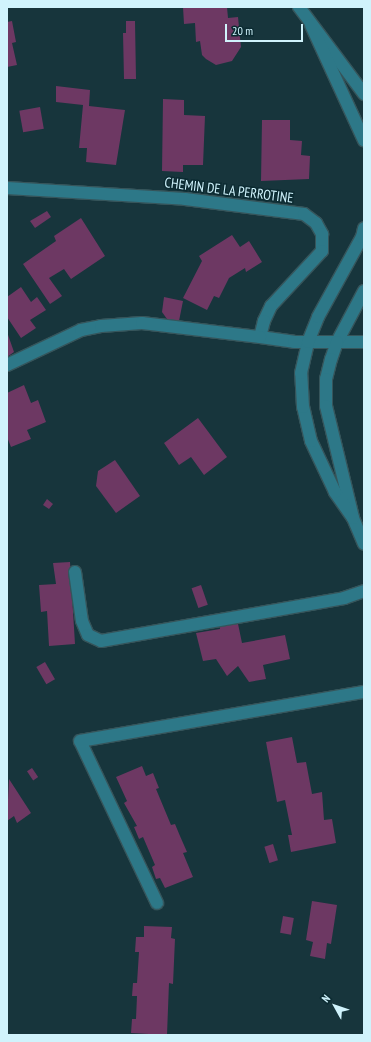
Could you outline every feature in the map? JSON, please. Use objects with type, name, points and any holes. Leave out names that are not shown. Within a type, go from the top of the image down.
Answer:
[{"type":"street","points":[[299,7],[310,25],[364,140]]},
{"type":"street","points":[[310,25],[364,94]]},
{"type":"street","name":"CHEMIN DE LA PERROTINE","points":[[7,188],[185,199],[304,214],[316,223],[322,234],[322,251],[271,306],[264,321],[260,337]]},
{"type":"street","points":[[353,518],[335,492],[310,441],[303,406],[301,373],[308,342],[318,317],[362,237],[364,228]]},
{"type":"street","points":[[364,291],[337,342],[326,379],[326,406],[353,518],[364,544]]},
{"type":"street","points":[[7,365],[81,330],[101,326],[142,323],[308,342],[364,342]]},
{"type":"street","points":[[75,572],[82,622],[88,635],[101,641],[344,598],[364,591]]},
{"type":"street","points":[[157,903],[80,741],[364,692]]},
{"type":"building","points":[[183,7],[227,7],[228,18],[238,17],[241,47],[232,61],[216,65],[202,55],[200,41],[196,42],[195,23],[184,24]]},
{"type":"building","points":[[12,21],[16,42],[12,43],[17,65],[7,67],[7,22]]},
{"type":"building","points":[[126,21],[135,21],[136,79],[124,79],[123,33],[126,33]]},
{"type":"building","points":[[56,86],[90,90],[89,106],[125,110],[116,165],[86,162],[87,148],[79,148],[83,105],[56,102]]},
{"type":"building","points":[[163,99],[184,100],[184,115],[205,116],[203,165],[183,165],[183,172],[162,171]]},
{"type":"building","points":[[40,107],[44,129],[23,132],[19,111]]},
{"type":"building","points":[[262,120],[290,120],[290,140],[302,141],[301,155],[310,156],[309,179],[261,181]]},
{"type":"building","points":[[47,211],[51,217],[35,228],[30,221]]},
{"type":"building","points":[[81,218],[105,256],[71,279],[64,269],[49,278],[62,296],[50,304],[23,264],[56,241],[54,236]]},
{"type":"building","points":[[232,235],[240,247],[249,241],[262,262],[246,272],[245,268],[229,278],[219,298],[214,296],[207,310],[183,298],[202,261],[199,256]]},
{"type":"building","points":[[21,287],[31,302],[37,297],[46,310],[30,320],[36,328],[21,338],[7,317],[7,297]]},
{"type":"building","points":[[164,297],[183,301],[179,321],[167,319],[162,312]]},
{"type":"building","points":[[7,332],[14,352],[7,357]]},
{"type":"building","points":[[24,385],[31,403],[38,400],[46,422],[27,430],[31,439],[11,447],[7,437],[7,393]]},
{"type":"building","points":[[198,418],[227,457],[204,475],[191,457],[179,465],[164,443]]},
{"type":"building","points":[[115,460],[140,496],[116,513],[96,486],[98,471]]},
{"type":"building","points":[[47,499],[53,504],[49,509],[43,505]]},
{"type":"building","points":[[70,562],[75,644],[49,646],[47,611],[41,612],[39,585],[56,584],[53,563]]},
{"type":"building","points":[[201,585],[208,605],[198,608],[192,588]]},
{"type":"building","points":[[237,619],[242,643],[285,635],[290,659],[263,665],[266,679],[249,682],[238,666],[227,676],[216,659],[203,661],[196,633],[220,629],[219,622]]},
{"type":"building","points":[[45,662],[55,679],[46,684],[36,667]]},
{"type":"building","points":[[292,737],[297,763],[306,762],[312,794],[322,792],[324,820],[332,819],[336,843],[291,852],[288,835],[292,835],[285,800],[277,802],[266,742]]},
{"type":"building","points":[[142,766],[146,776],[153,773],[159,788],[156,789],[171,825],[175,824],[187,852],[183,853],[193,877],[165,888],[160,878],[156,879],[152,867],[155,865],[143,837],[139,839],[134,827],[137,826],[124,803],[127,801],[116,777]]},
{"type":"building","points":[[32,768],[38,777],[33,780],[27,771]]},
{"type":"building","points":[[9,779],[31,813],[17,823],[14,816],[7,821]]},
{"type":"building","points":[[273,844],[278,860],[269,863],[264,847]]},
{"type":"building","points":[[312,901],[337,905],[331,944],[327,943],[325,959],[310,956],[313,942],[306,940]]},
{"type":"building","points":[[283,916],[294,918],[291,935],[280,933]]},
{"type":"building","points":[[144,926],[172,927],[171,938],[175,939],[173,984],[169,983],[167,1035],[131,1033],[132,1019],[136,1019],[137,996],[132,996],[133,983],[137,983],[139,952],[135,952],[136,937],[144,937]]}]
